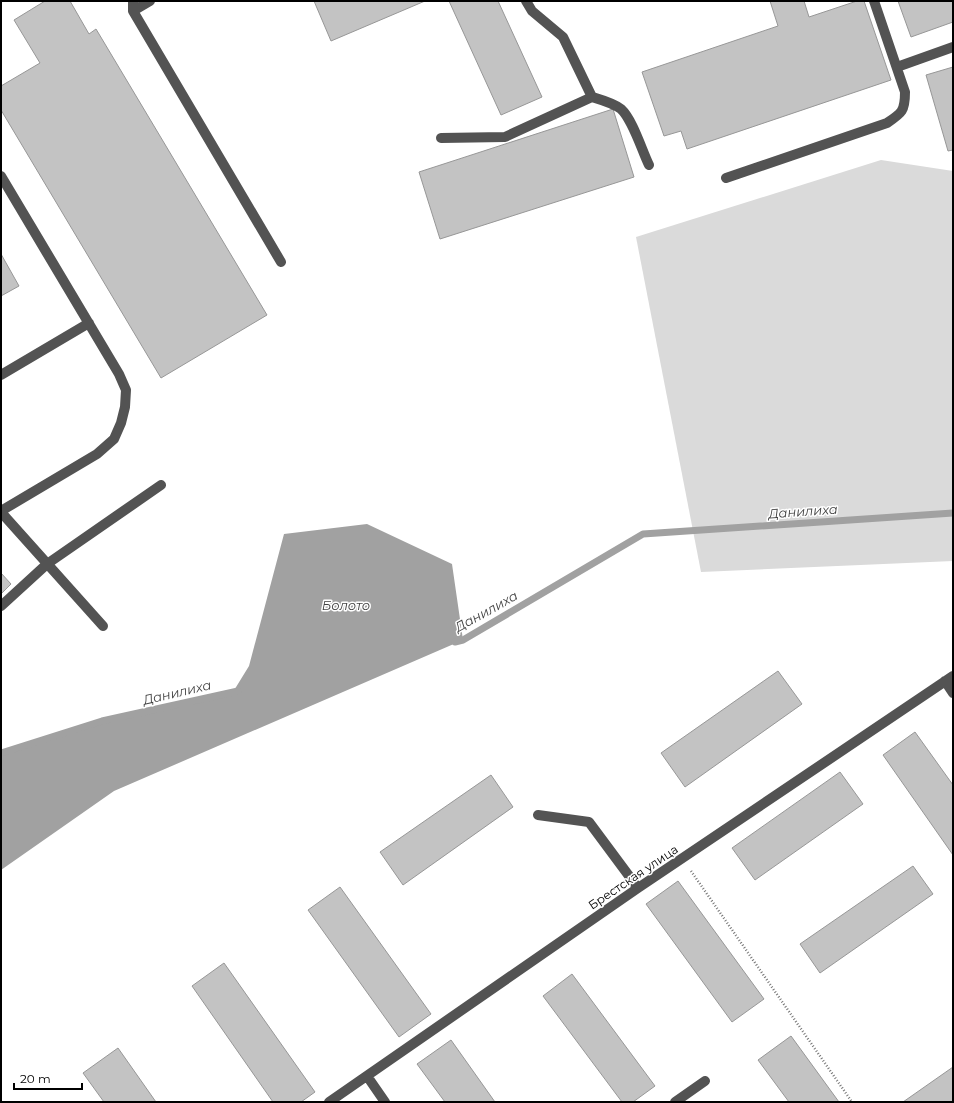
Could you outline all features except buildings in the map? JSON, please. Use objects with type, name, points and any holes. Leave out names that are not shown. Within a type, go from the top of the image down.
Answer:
[{"type":"street","points":[[150,1],[133,6],[281,262]]},
{"type":"street","points":[[526,1],[532,10],[563,37],[592,97]]},
{"type":"street","points":[[726,178],[886,123],[900,114],[905,104],[905,92],[874,1]]},
{"type":"street","points":[[897,67],[953,47]]},
{"type":"street","points":[[441,138],[505,137],[592,97],[608,102],[621,110],[629,122],[649,166]]},
{"type":"street","points":[[1,176],[89,322],[119,374],[126,390],[123,418],[114,439],[97,454],[1,512],[104,626]]},
{"type":"street","points":[[1,375],[89,322]]},
{"type":"street","points":[[1,606],[48,564],[161,485]]},
{"type":"street","points":[[949,678],[953,693]]},
{"type":"street","name":"Брестская улица","points":[[329,1102],[638,888],[949,678]]},
{"type":"street","points":[[538,815],[589,822],[638,888]]},
{"type":"street","points":[[367,1076],[385,1102]]},
{"type":"street","points":[[675,1102],[705,1081]]},
{"type":"path","points":[[682,859],[852,1102]]},
{"type":"shaded area","points":[[881,160],[953,171],[953,561],[701,572],[636,237]]},
{"type":"water","name":"Болото","points":[[367,524],[452,564],[463,640],[114,791],[1,870],[1,753],[102,721],[233,692],[249,666],[284,534]]},
{"type":"waterway","name":"Данилиха","points":[[455,642],[463,640],[643,534],[953,513]]},
{"type":"waterway","name":"Данилиха","points":[[1,753],[102,721],[238,691]]}]
